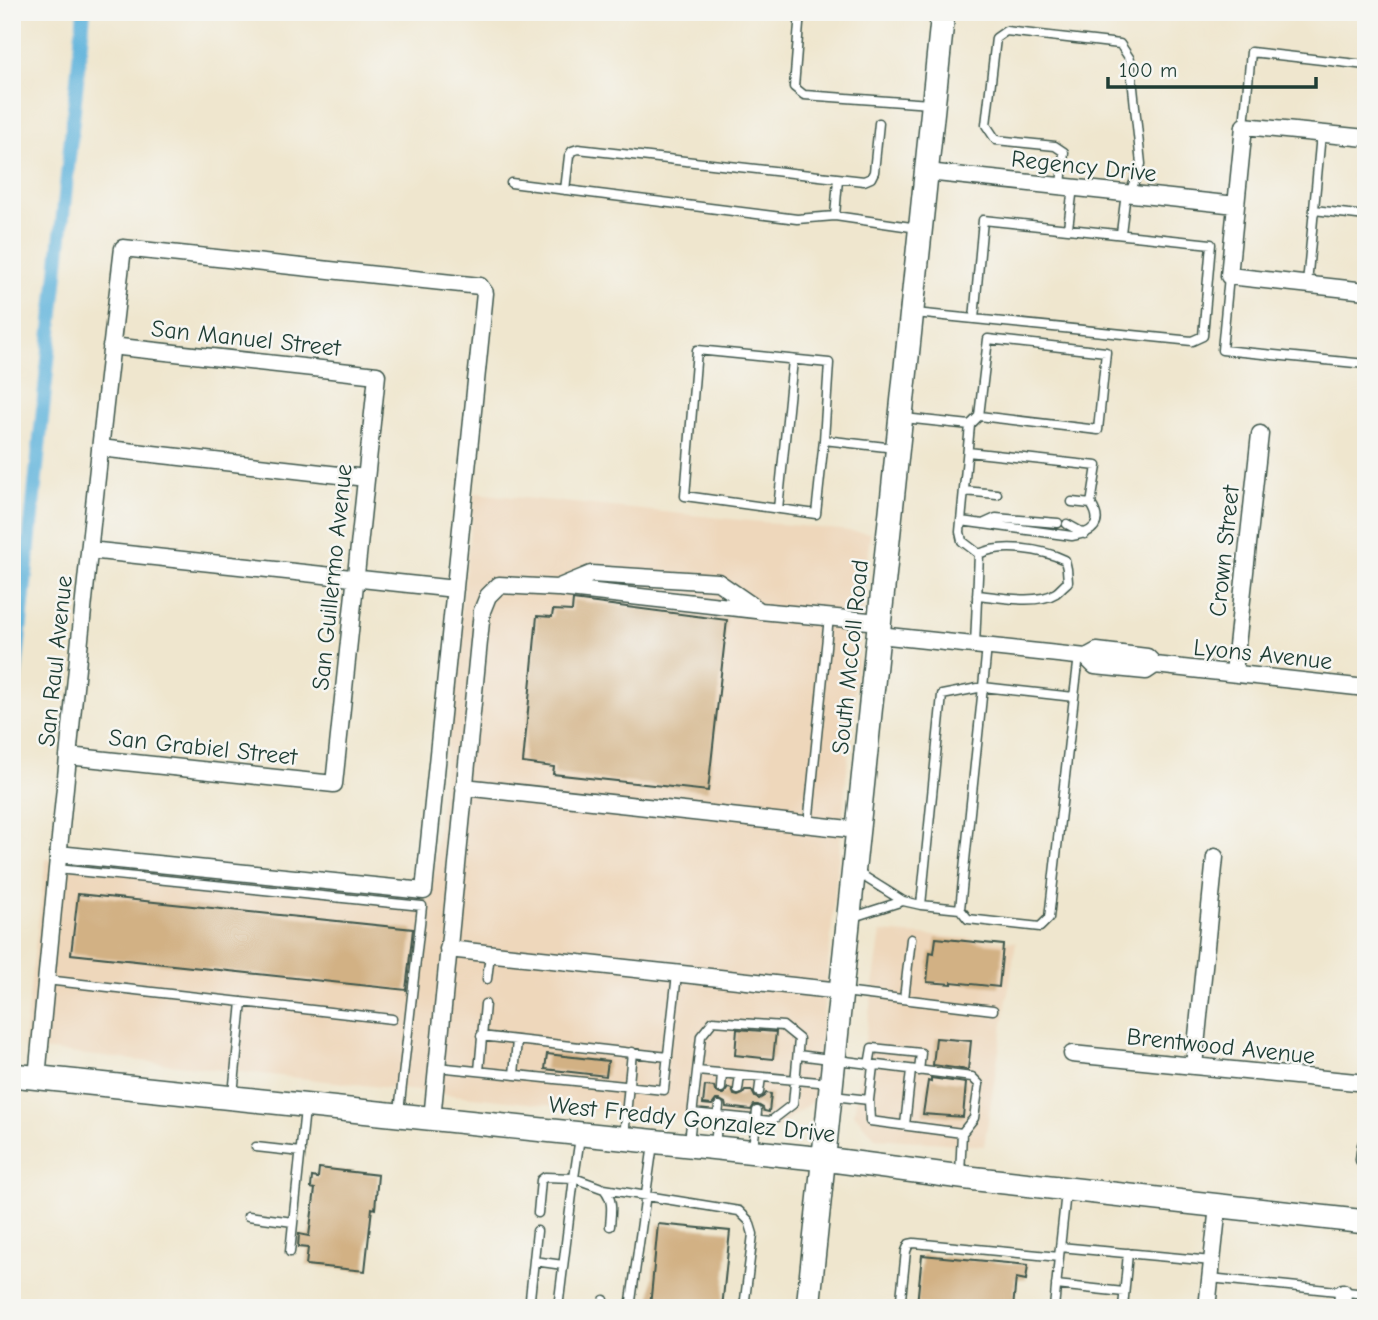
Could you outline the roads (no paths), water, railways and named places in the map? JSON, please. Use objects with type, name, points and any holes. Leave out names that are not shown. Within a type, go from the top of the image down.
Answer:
[{"type":"main road","name":"South McColl Road","points":[[808,1308],[943,12]]},
{"type":"main road","name":"West Freddy Gonzalez Drive","points":[[12,1075],[824,1159],[959,1177],[1366,1222]]},
{"type":"street","points":[[1366,138],[1244,126],[1229,276],[1366,291]]},
{"type":"street","name":"Regency Drive","points":[[927,172],[1236,205]]},
{"type":"street","name":"San Raul Avenue","points":[[37,1078],[122,248],[480,286],[485,293],[455,589]]},
{"type":"street","name":"San Manuel Street","points":[[111,346],[377,375]]},
{"type":"street","name":"San Guillermo Avenue","points":[[334,784],[377,375]]},
{"type":"street","name":"Crown Street","points":[[1234,673],[1260,434]]},
{"type":"street","points":[[100,448],[366,478]]},
{"type":"street","points":[[58,862],[423,899],[455,589],[89,550]]},
{"type":"street","points":[[557,588],[591,574],[718,582],[760,611]]},
{"type":"street","name":"Lyons Avenue","points":[[432,1119],[482,611],[488,596],[499,585],[557,588],[829,617],[879,629],[981,646],[1082,657],[1095,666],[1146,671],[1155,665],[1366,688]]},
{"type":"street","name":"San Grabiel Street","points":[[68,756],[334,784]]},
{"type":"street","points":[[464,787],[858,830]]},
{"type":"street","points":[[1194,1066],[1216,857]]},
{"type":"street","points":[[449,949],[841,991]]},
{"type":"street","name":"Brentwood Avenue","points":[[1072,1054],[1366,1083]]},
{"type":"street","points":[[1366,1145],[1366,1160]]},
{"type":"street","points":[[1207,1308],[1218,1206]]},
{"type":"lane","points":[[800,12],[794,87],[804,95],[934,105]]},
{"type":"lane","points":[[1068,228],[1064,152],[1055,146],[996,140],[985,125],[996,38],[1006,30],[1120,44],[1130,59],[1141,164],[1128,193],[1121,233]]},
{"type":"lane","points":[[1244,126],[1251,52],[1366,65]]},
{"type":"lane","points":[[565,190],[569,156],[572,151],[578,149],[864,181],[871,178],[874,172],[879,123]]},
{"type":"lane","points":[[1307,284],[1321,134]]},
{"type":"lane","points":[[835,216],[838,179]]},
{"type":"lane","points":[[511,183],[797,219],[835,216],[921,228]]},
{"type":"lane","points":[[1314,211],[1366,216]]},
{"type":"lane","points":[[912,312],[974,319],[1192,341],[1203,336],[1210,244],[983,220],[974,319]]},
{"type":"lane","points":[[1229,276],[1222,349],[1366,364]]},
{"type":"lane","points":[[979,416],[1098,429],[1106,352],[988,339],[979,416],[970,425],[960,532],[962,541],[979,554]]},
{"type":"lane","points":[[697,350],[829,363],[824,440],[816,514],[685,496],[697,350]]},
{"type":"lane","points":[[778,509],[793,359]]},
{"type":"lane","points":[[901,418],[970,425]]},
{"type":"lane","points":[[824,440],[898,449]]},
{"type":"lane","points":[[961,521],[1072,536],[1085,534],[1092,530],[1096,523],[1096,512],[1091,504],[1097,466],[968,452]]},
{"type":"lane","points":[[964,491],[997,494]]},
{"type":"lane","points":[[1072,502],[1091,504]]},
{"type":"lane","points":[[983,524],[996,518],[1063,523],[1085,534]]},
{"type":"lane","points":[[977,595],[1031,599],[1046,597],[1057,593],[1068,582],[1065,560],[1054,555],[1001,548],[979,554]]},
{"type":"lane","points":[[979,554],[977,595],[983,687],[960,909],[968,919],[1040,928],[1049,918],[1074,697],[1082,657]]},
{"type":"lane","points":[[808,825],[829,617]]},
{"type":"lane","points":[[922,905],[942,695],[983,687],[1074,697]]},
{"type":"lane","points":[[854,871],[903,901],[960,909]]},
{"type":"lane","points":[[399,1115],[423,899]]},
{"type":"lane","points":[[849,918],[903,901]]},
{"type":"lane","points":[[904,999],[911,939]]},
{"type":"lane","points":[[487,979],[490,954]]},
{"type":"lane","points":[[437,1067],[559,1075],[664,1090],[677,974]]},
{"type":"lane","points":[[46,980],[392,1019]]},
{"type":"lane","points":[[841,991],[993,1010]]},
{"type":"lane","points":[[232,1098],[242,1002]]},
{"type":"lane","points":[[479,1071],[485,1004]]},
{"type":"lane","points":[[689,1145],[692,1114],[701,1036],[713,1021],[783,1026],[799,1040],[793,1104],[771,1121],[757,1115],[736,1113],[718,1116],[692,1114]]},
{"type":"lane","points":[[481,1036],[668,1057]]},
{"type":"lane","points":[[514,1074],[517,1040]]},
{"type":"lane","points":[[560,1056],[561,1045]]},
{"type":"lane","points":[[576,1057],[578,1046]]},
{"type":"lane","points":[[593,1059],[594,1048]]},
{"type":"lane","points":[[905,1125],[915,1070],[921,1053],[872,1048],[870,1121],[962,1133]]},
{"type":"lane","points":[[624,1139],[632,1052]]},
{"type":"lane","points":[[797,1055],[869,1100]]},
{"type":"lane","points":[[697,1071],[795,1080],[832,1079],[871,1065],[972,1077],[979,1084],[974,1118],[962,1133],[959,1177]]},
{"type":"lane","points":[[721,1088],[722,1073]]},
{"type":"lane","points":[[738,1090],[740,1075]]},
{"type":"lane","points":[[759,1092],[761,1077]]},
{"type":"lane","points":[[290,1252],[306,1106]]},
{"type":"lane","points":[[715,1148],[719,1106]]},
{"type":"lane","points":[[752,1152],[757,1115]]},
{"type":"lane","points":[[574,1308],[559,1307],[580,1134]]},
{"type":"lane","points":[[630,1308],[654,1142]]},
{"type":"lane","points":[[256,1147],[301,1152]]},
{"type":"lane","points":[[538,1213],[541,1180],[545,1177],[574,1178],[604,1189],[739,1211],[749,1221],[753,1234],[744,1308]]},
{"type":"lane","points":[[604,1189],[610,1196],[612,1207],[610,1226]]},
{"type":"lane","points":[[1054,1308],[1067,1189]]},
{"type":"lane","points":[[248,1216],[293,1222]]},
{"type":"lane","points":[[529,1308],[537,1231]]},
{"type":"lane","points":[[900,1308],[909,1244],[1059,1256]]},
{"type":"lane","points":[[1060,1247],[1212,1261]]},
{"type":"lane","points":[[1123,1308],[1128,1253]]},
{"type":"lane","points":[[534,1261],[564,1265]]},
{"type":"lane","points":[[1210,1278],[1343,1300],[1366,1294]]},
{"type":"lane","points":[[1056,1285],[1124,1293]]},
{"type":"waterway","points":[[12,709],[84,12]]}]
